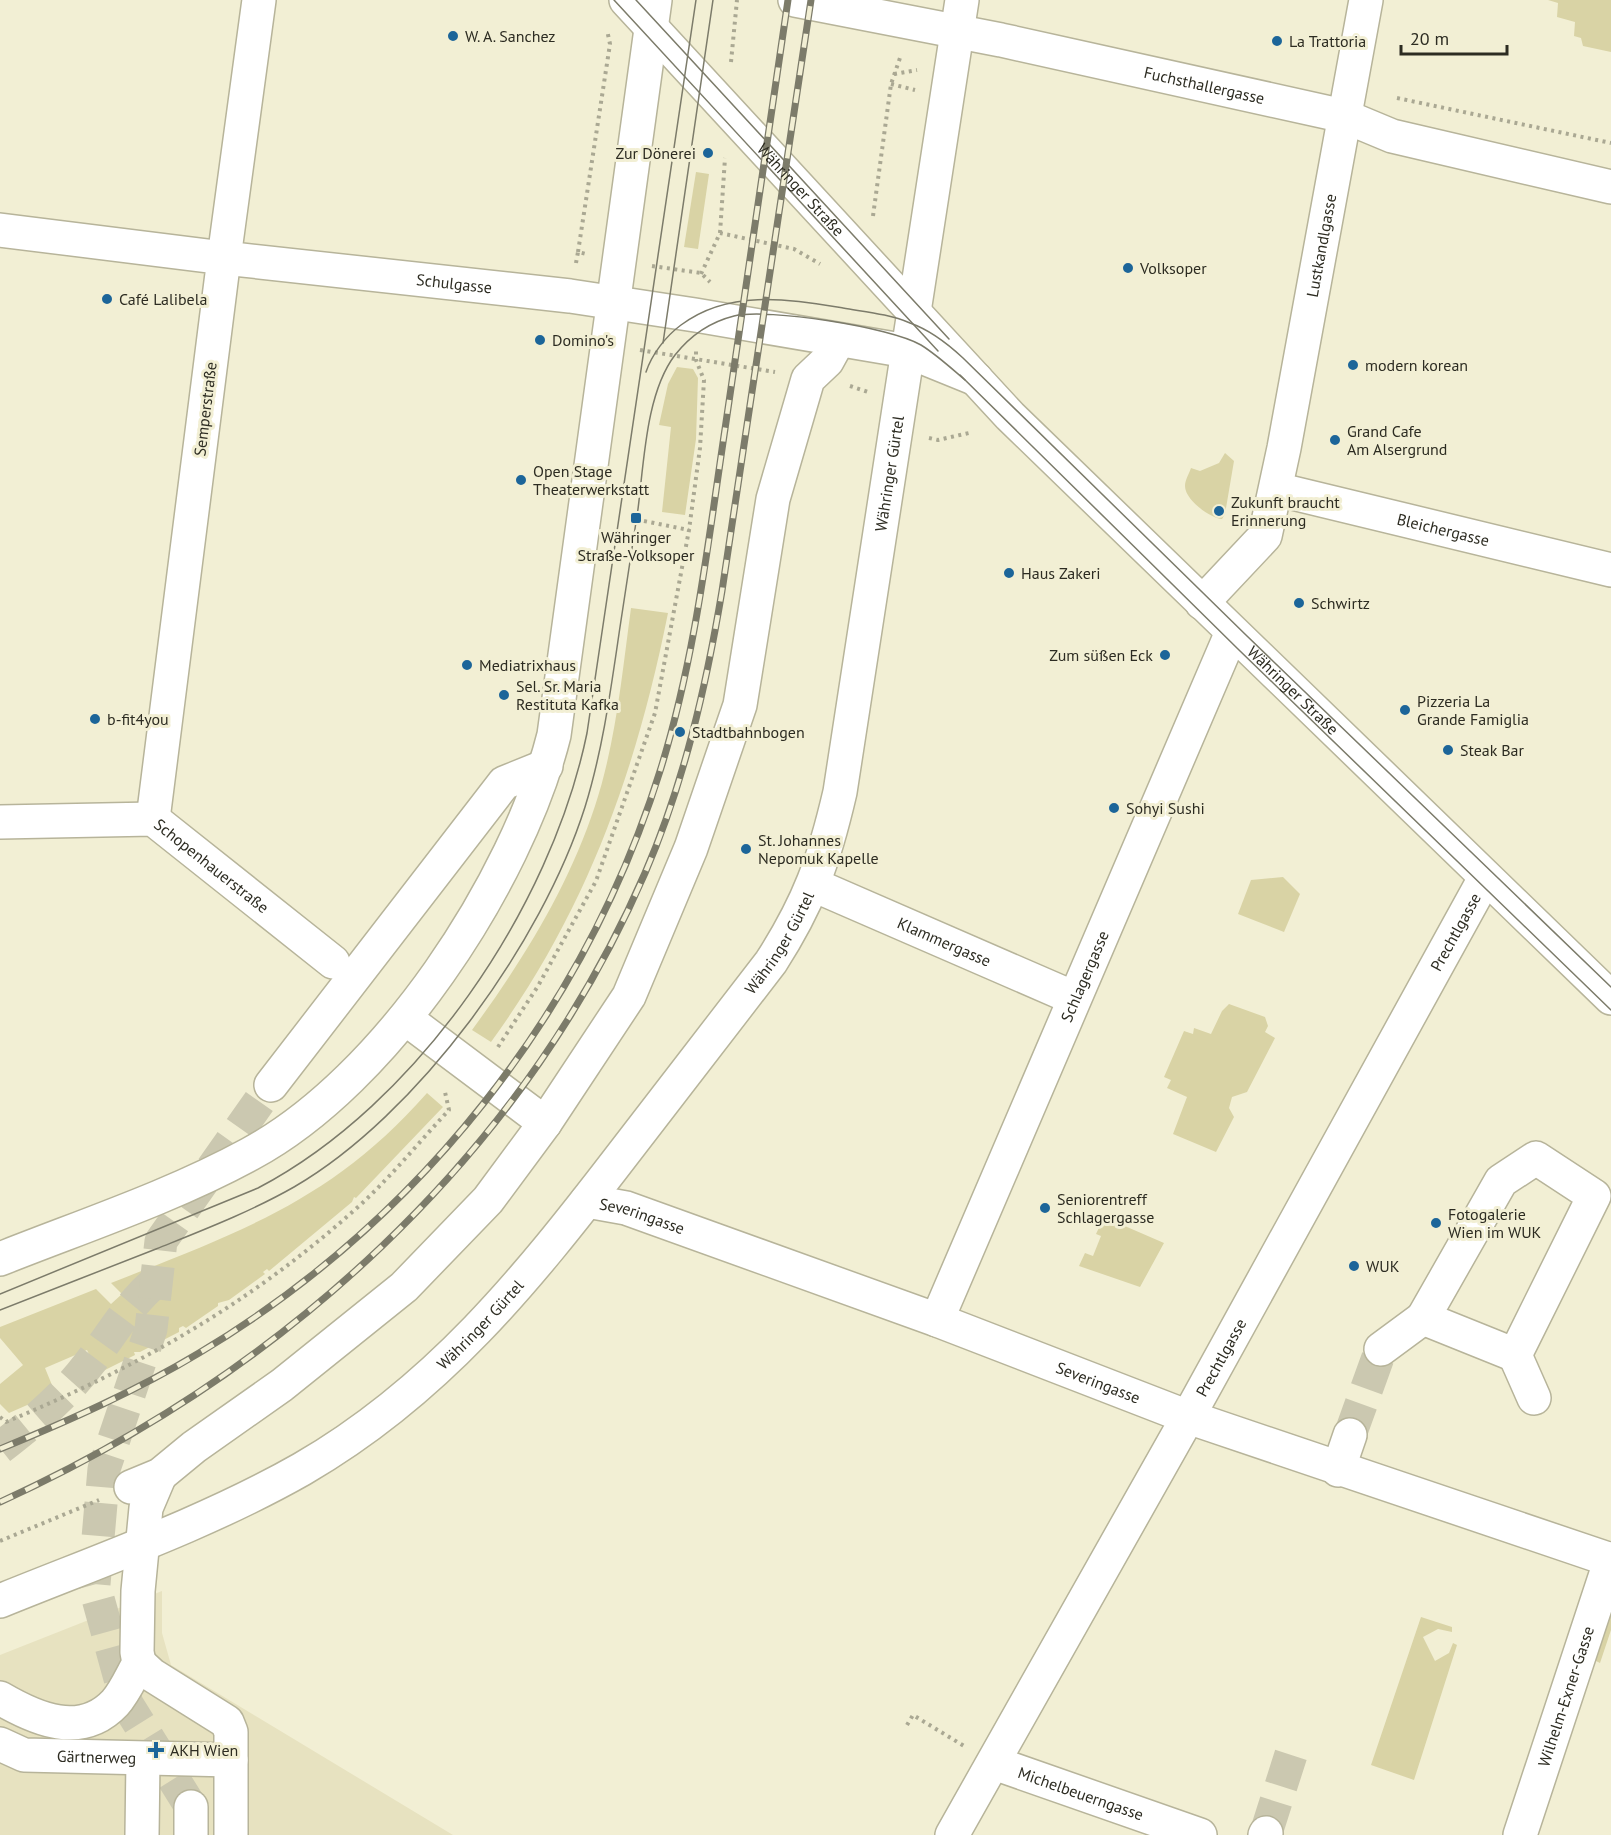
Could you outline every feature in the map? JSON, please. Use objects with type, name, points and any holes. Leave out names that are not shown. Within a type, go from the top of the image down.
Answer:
[{"type":"main road","name":"Semperstraße","points":[[153,819],[259,0]]},
{"type":"main road","name":"Währinger Straße","points":[[626,0],[653,13],[868,262],[1010,416],[1611,998]]},
{"type":"main road","name":"Fuchsthallergasse","points":[[795,0],[912,23],[960,16],[1347,102],[1392,136],[1611,187]]},
{"type":"main road","name":"Lustkandlgasse","points":[[1202,603],[1265,536],[1276,489],[1366,0]]},
{"type":"main road","points":[[0,1259],[196,1180],[251,1154],[298,1125],[343,1086],[405,1018],[432,982],[507,860],[533,805],[546,766],[558,706],[653,13]]},
{"type":"main road","name":"Währinger Gürtel","points":[[0,1601],[244,1500],[303,1468],[372,1422],[447,1360],[498,1309],[587,1201],[771,962],[796,923],[814,885],[829,839],[840,792],[960,16]]},
{"type":"main road","name":"Schulgasse","points":[[0,230],[612,302],[907,351]]},
{"type":"main road","points":[[131,1487],[160,1474],[282,1385],[404,1287],[488,1200],[545,1123],[629,996],[691,848],[740,705],[773,499],[808,379],[826,361],[838,341]]},
{"type":"main road","name":"Währinger Straße","points":[[907,351],[976,379]]},
{"type":"main road","name":"Bleichergasse","points":[[1276,489],[1611,570]]},
{"type":"main road","name":"Schlagergasse","points":[[937,1320],[1232,632]]},
{"type":"main road","points":[[271,1085],[504,783],[546,766]]},
{"type":"main road","name":"Schopenhauerstraße","points":[[0,822],[153,819],[333,962]]},
{"type":"main road","name":"Prechtlgasse","points":[[952,1835],[984,1758],[1188,1417],[1485,878]]},
{"type":"main road","name":"Klammergasse","points":[[814,885],[1074,998]]},
{"type":"main road","points":[[405,1018],[545,1123]]},
{"type":"main road","points":[[1381,1349],[1423,1318],[1501,1181],[1536,1158],[1594,1196],[1515,1355]]},
{"type":"main road","name":"Severingasse","points":[[587,1201],[626,1208],[937,1320],[1188,1417],[1338,1470],[1611,1560]]},
{"type":"main road","points":[[1423,1318],[1515,1355],[1534,1398]]},
{"type":"main road","points":[[1338,1470],[1350,1435]]},
{"type":"main road","points":[[160,1474],[146,1508],[141,1544],[137,1652],[139,1663],[152,1675],[228,1722],[231,1732],[231,1835]]},
{"type":"main road","name":"Wilhelm-Exner-Gasse","points":[[1520,1835],[1611,1560]]},
{"type":"main road","points":[[0,1698],[24,1712],[56,1723],[91,1720],[117,1701],[139,1663]]},
{"type":"main road","name":"Gärtnerweg","points":[[0,1744],[24,1755],[231,1760]]},
{"type":"main road","name":"Michelbeuerngasse","points":[[984,1758],[1200,1835]]},
{"type":"main road","points":[[142,1835],[143,1759]]},
{"type":"path","points":[[732,30],[737,0]]},
{"type":"path","points":[[868,262],[891,84],[912,23]]},
{"type":"path","points":[[578,252],[610,44],[606,34]]},
{"type":"path","points":[[1347,102],[1611,143]]},
{"type":"path","points":[[697,283],[720,233],[725,156]]},
{"type":"path","points":[[720,233],[794,249],[824,267]]},
{"type":"path","points":[[490,1046],[498,1047],[538,986],[596,881],[620,818],[655,712],[688,530],[700,448],[704,380],[696,360],[808,379]]},
{"type":"path","points":[[644,521],[688,530]]},
{"type":"path","points":[[0,1417],[6,1422],[128,1367],[185,1336],[272,1278],[360,1205],[449,1110],[443,1086]]},
{"type":"path","points":[[0,1541],[131,1487]]},
{"type":"path","points":[[907,1725],[913,1715],[984,1758]]},
{"type":"shaded area","points":[[1548,0],[1611,0],[1611,52],[1583,46],[1581,38],[1574,36],[1575,22],[1557,17],[1558,3]]},
{"type":"shaded area","points":[[696,172],[709,174],[698,249],[684,247]]},
{"type":"shaded area","points":[[677,367],[693,369],[698,378],[696,439],[685,515],[662,512],[671,427],[659,425],[668,384]]},
{"type":"shaded area","points":[[1225,453],[1234,461],[1225,514],[1222,519],[1199,507],[1189,497],[1185,486],[1191,468],[1200,471],[1219,463]]},
{"type":"shaded area","points":[[631,608],[668,613],[640,729],[623,784],[604,838],[555,942],[491,1042],[472,1030],[509,977],[558,894],[572,866],[595,806],[613,733]]},
{"type":"shaded area","points":[[1283,877],[1300,894],[1284,932],[1238,914],[1251,880]]},
{"type":"shaded area","points":[[1229,1004],[1265,1017],[1268,1026],[1265,1032],[1275,1038],[1247,1092],[1232,1097],[1229,1108],[1234,1117],[1216,1152],[1173,1134],[1187,1097],[1167,1088],[1171,1080],[1164,1077],[1184,1031],[1193,1034],[1194,1028],[1211,1034],[1222,1011]]},
{"type":"shaded area","points":[[427,1093],[443,1107],[356,1198],[354,1197],[352,1202],[269,1271],[267,1269],[263,1272],[265,1274],[229,1300],[218,1303],[218,1306],[186,1328],[183,1326],[179,1328],[179,1332],[140,1352],[134,1352],[135,1355],[103,1371],[96,1369],[87,1350],[45,1368],[54,1390],[50,1395],[9,1413],[0,1404],[0,1384],[23,1365],[0,1338],[0,1327],[96,1289],[111,1304],[122,1294],[111,1283],[242,1229],[319,1187],[356,1161],[391,1130]]},
{"type":"shaded area","points":[[1104,1217],[1164,1243],[1140,1287],[1079,1266],[1085,1253],[1093,1256],[1101,1236],[1096,1234]]},
{"type":"shaded area","name":"AKH Wien","points":[[162,1591],[162,1633],[171,1665],[453,1835],[0,1835],[0,1655]]},
{"type":"shaded area","points":[[1611,1601],[1611,1630],[1600,1663],[1594,1660]]},
{"type":"shaded area","points":[[1421,1617],[1452,1627],[1452,1632],[1438,1629],[1423,1637],[1435,1661],[1449,1653],[1453,1643],[1457,1645],[1414,1780],[1371,1765]]},
{"type":"tunnel","points":[[191,1807],[127,1704],[94,1584],[104,1469],[151,1329],[161,1241],[271,1085]]},
{"type":"tunnel","points":[[0,1448],[58,1399],[88,1365],[128,1311],[155,1282]]},
{"type":"tunnel","points":[[1350,1435],[1381,1349]]},
{"type":"tunnel","points":[[1266,1833],[1295,1742]]},
{"type":"tram line","points":[[614,0],[938,351]]},
{"type":"tram line","points":[[636,0],[949,339]]},
{"type":"tram line","points":[[0,1294],[258,1188],[317,1152],[372,1106],[423,1053],[469,995],[509,932],[543,866],[569,799],[587,733],[696,0]]},
{"type":"tram line","points":[[663,343],[713,0]]},
{"type":"tram line","points":[[646,372],[660,346],[681,325],[699,314],[739,301],[780,300],[869,312],[902,320],[932,333],[963,358],[1611,987]]},
{"type":"tram line","points":[[0,1310],[209,1228],[294,1187],[340,1156],[386,1116],[429,1071],[470,1021],[507,968],[539,914],[565,859],[585,807],[602,741],[610,695],[652,408],[665,371],[687,342],[709,326],[734,316],[751,314],[800,317],[857,326],[905,338],[921,345],[965,380]]},
{"type":"tram line","points":[[960,375],[1239,650],[1611,1010]]},
{"type":"railway","points":[[0,1449],[101,1405],[199,1353],[279,1300],[353,1241],[421,1175],[484,1103],[539,1026],[588,944],[628,858],[661,768],[683,685],[706,557],[788,0]]},
{"type":"railway","points":[[0,1502],[103,1450],[202,1390],[295,1322],[381,1247],[461,1164],[531,1074],[593,977],[645,873],[659,839],[682,770],[701,699],[722,591],[811,0]]},
{"type":"place","name":"W. A. Sanchez","points":[[453,36]]},
{"type":"place","name":"La Trattoria","points":[[1277,41]]},
{"type":"place","name":"Zur Dönerei","points":[[708,153]]},
{"type":"place","name":"Volksoper","points":[[1128,268]]},
{"type":"place","name":"Café Lalibela","points":[[107,299]]},
{"type":"place","name":"Domino's","points":[[540,340]]},
{"type":"place","name":"modern korean","points":[[1353,365]]},
{"type":"place","name":"Grand Cafe Am Alsergrund","points":[[1335,440]]},
{"type":"place","name":"Open Stage Theaterwerkstatt","points":[[521,480]]},
{"type":"place","name":"Zukunft braucht Erinnerung","points":[[1219,511]]},
{"type":"place","name":"Währinger Straße-Volksoper","points":[[636,518]]},
{"type":"place","name":"Haus Zakeri","points":[[1009,573]]},
{"type":"place","name":"Schwirtz","points":[[1299,603]]},
{"type":"place","name":"Zum süßen Eck","points":[[1165,655]]},
{"type":"place","name":"Mediatrixhaus","points":[[467,665]]},
{"type":"place","name":"Sel. Sr. Maria Restituta Kafka","points":[[504,695]]},
{"type":"place","name":"Pizzeria La Grande Famiglia","points":[[1405,710]]},
{"type":"place","name":"b-fit4you","points":[[95,719]]},
{"type":"place","name":"Stadtbahnbogen","points":[[680,732]]},
{"type":"place","name":"Steak Bar","points":[[1448,750]]},
{"type":"place","name":"Sohyi Sushi","points":[[1114,808]]},
{"type":"place","name":"St. Johannes Nepomuk Kapelle","points":[[746,849]]},
{"type":"place","name":"Seniorentreff Schlagergasse","points":[[1045,1208]]},
{"type":"place","name":"Fotogalerie Wien im WUK","points":[[1436,1223]]},
{"type":"place","name":"WUK","points":[[1354,1266]]},
{"type":"place","name":"AKH Wien","points":[[156,1750]]}]
